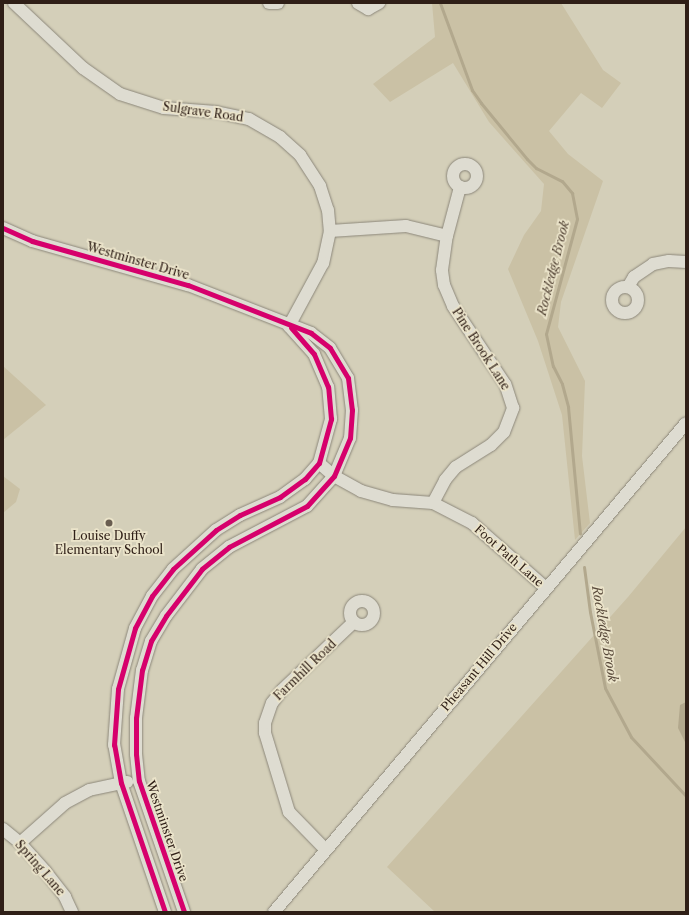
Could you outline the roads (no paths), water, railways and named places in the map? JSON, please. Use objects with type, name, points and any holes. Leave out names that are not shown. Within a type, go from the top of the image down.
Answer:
[{"type":"street","name":"Sulgrave Road","points":[[14,3],[82,68],[120,94],[164,108],[235,114],[249,119],[280,137],[300,155],[314,175],[324,198],[330,231],[323,263],[289,326]]},
{"type":"street","points":[[269,3],[278,3]]},
{"type":"street","points":[[358,3],[368,9],[379,3]]},
{"type":"street","name":"Pine Brook Lane","points":[[433,503],[445,480],[456,467],[491,445],[504,432],[513,408],[505,384],[447,293],[442,270],[447,236],[460,187]]},
{"type":"street","points":[[330,231],[406,226],[447,236]]},
{"type":"street","name":"Westminster Drive","points":[[3,228],[32,241],[188,285],[289,326],[311,333],[322,340],[337,358],[348,378],[352,410],[350,438],[334,476],[306,506],[286,519],[254,533],[214,559],[188,584],[151,641],[137,698],[136,754],[139,781],[184,912]]},
{"type":"street","points":[[628,287],[634,277],[653,264],[669,261],[686,262]]},
{"type":"street","name":"Westminster Drive","points":[[165,912],[121,783],[114,745],[118,689],[130,639],[152,596],[173,569],[216,530],[240,515],[280,498],[305,479],[319,463],[331,419],[328,387],[314,354],[289,326]]},
{"type":"street","name":"Pheasant Hill Drive","points":[[274,912],[325,849],[686,423]]},
{"type":"street","name":"Foot Path Lane","points":[[319,463],[334,476],[372,496],[433,503],[472,523],[546,588]]},
{"type":"street","name":"Farmhill Road","points":[[325,849],[289,812],[267,740],[265,723],[272,703],[282,690],[354,622]]},
{"type":"street","points":[[20,843],[65,803],[89,790],[121,783],[139,781]]},
{"type":"street","name":"Spring Lane","points":[[3,829],[20,843],[66,897],[72,912]]},
{"type":"waterway","name":"Rockledge Brook","points":[[440,3],[472,90],[481,103],[536,168],[562,181],[572,193],[577,219],[546,334],[553,366],[562,384],[568,407],[580,533]]},
{"type":"waterway","name":"Rockledge Brook","points":[[584,567],[590,612],[605,688],[631,737],[686,796]]},
{"type":"place","name":"Louise Duffy Elementary School","points":[[109,523]]}]
